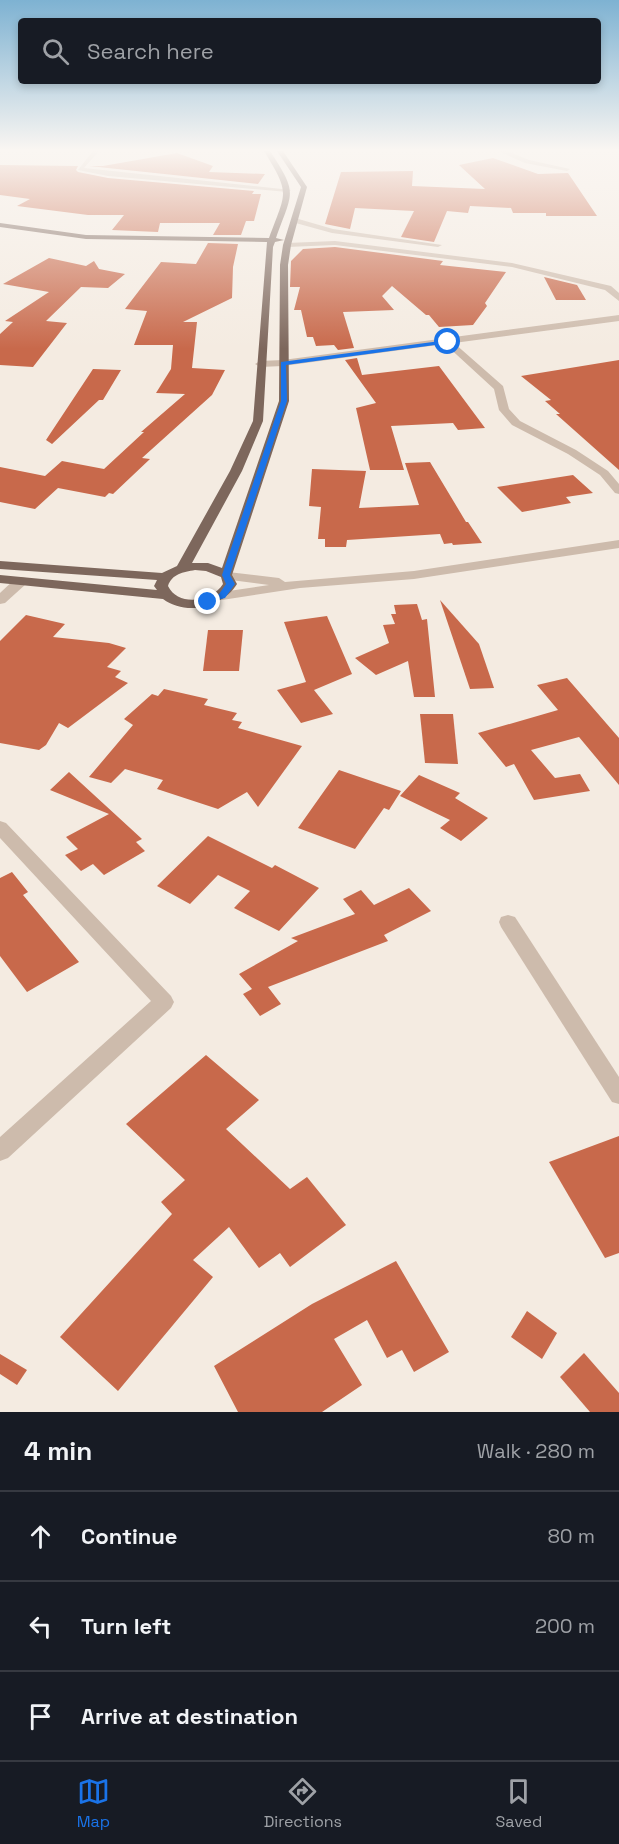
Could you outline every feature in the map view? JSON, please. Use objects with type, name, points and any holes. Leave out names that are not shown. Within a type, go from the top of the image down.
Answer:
[{"type":"main road","points":[[183,567],[248,447],[258,421],[260,364],[270,244],[280,217]]},
{"type":"main road","points":[[0,579],[164,595],[176,601],[191,604],[208,602],[222,596],[230,584],[227,575],[284,401],[284,280],[288,242],[296,217]]},
{"type":"main road","points":[[0,225],[86,237],[270,244]]},
{"type":"main road","points":[[0,232],[80,243],[270,244],[288,242]]},
{"type":"main road","points":[[0,565],[165,577],[183,567],[208,567],[227,575]]},
{"type":"main road","points":[[164,595],[161,586],[165,577]]},
{"type":"street","points":[[295,220],[332,231],[444,246]]},
{"type":"street","points":[[288,242],[335,243],[512,265],[608,288],[619,298]]},
{"type":"street","points":[[425,253],[434,244]]},
{"type":"street","points":[[465,250],[485,253],[512,265]]},
{"type":"street","points":[[260,364],[448,342],[619,318]]},
{"type":"street","points":[[448,342],[499,388],[504,410],[516,423],[572,452],[604,473],[619,491]]},
{"type":"street","points":[[222,596],[300,584],[414,575],[619,543]]},
{"type":"street","points":[[227,575],[300,584]]},
{"type":"street","points":[[0,600],[21,581]]},
{"type":"street","points":[[0,827],[164,1002],[0,1151]]},
{"type":"street","points":[[508,922],[619,1095]]},
{"type":"building","points":[[122,217],[255,217],[254,221],[246,221],[241,235],[213,235],[220,223],[160,223],[158,232],[112,230]]},
{"type":"building","points":[[327,217],[353,217],[350,229],[325,224]]},
{"type":"building","points":[[411,217],[445,217],[434,242],[401,237]]},
{"type":"building","points":[[208,243],[238,244],[233,267],[232,298],[183,322],[197,322],[192,368],[225,370],[212,395],[142,458],[150,459],[113,494],[109,493],[105,497],[58,488],[35,509],[0,502],[0,467],[45,476],[62,461],[104,469],[144,432],[141,432],[185,394],[156,393],[171,369],[173,345],[134,345],[147,311],[125,309],[161,262],[196,264]]},
{"type":"building","points":[[335,247],[443,261],[440,265],[506,272],[485,303],[487,306],[473,325],[439,327],[429,315],[426,315],[392,286],[382,296],[394,310],[343,312],[354,348],[338,350],[334,345],[316,346],[313,337],[307,337],[301,310],[294,310],[300,287],[290,287],[291,261],[303,249]]},
{"type":"building","points":[[49,258],[86,266],[94,261],[99,269],[125,274],[108,288],[81,287],[46,321],[67,323],[33,367],[0,365],[0,334],[13,322],[5,321],[49,292],[3,284]]},
{"type":"building","points":[[544,277],[577,285],[586,300],[556,300]]},
{"type":"building","points":[[357,358],[362,375],[439,366],[485,428],[458,430],[453,423],[391,426],[404,470],[370,470],[356,408],[376,403],[345,360]]},
{"type":"building","points":[[619,360],[619,470],[556,414],[560,414],[545,401],[551,400],[521,376]]},
{"type":"building","points":[[93,369],[121,370],[103,400],[99,400],[52,444],[46,440]]},
{"type":"building","points":[[430,462],[466,522],[482,543],[444,544],[440,534],[347,540],[346,547],[325,547],[325,539],[318,539],[321,507],[309,506],[312,469],[366,471],[359,508],[419,505],[405,463]]},
{"type":"building","points":[[573,475],[593,493],[566,497],[571,503],[522,512],[497,487]]},
{"type":"building","points":[[440,600],[479,644],[494,688],[470,689]]},
{"type":"building","points":[[417,604],[422,620],[427,619],[435,697],[414,697],[408,661],[376,675],[355,658],[389,643],[383,625],[395,624],[391,614],[396,614],[394,605]]},
{"type":"building","points":[[26,615],[65,624],[53,637],[109,643],[126,648],[107,667],[121,671],[115,677],[128,683],[68,728],[59,723],[46,745],[39,750],[0,743],[0,641]]},
{"type":"building","points":[[327,616],[352,674],[314,690],[333,714],[301,723],[277,690],[306,682],[284,622]]},
{"type":"building","points":[[208,630],[243,630],[239,671],[203,671]]},
{"type":"building","points":[[567,678],[619,738],[619,785],[579,737],[531,750],[555,778],[580,774],[590,791],[534,800],[514,764],[506,767],[478,733],[558,710],[537,685]]},
{"type":"building","points":[[164,689],[208,699],[204,705],[237,713],[232,720],[242,722],[238,728],[302,746],[258,807],[247,792],[218,809],[157,789],[163,780],[125,769],[111,783],[89,777],[133,725],[124,719],[152,694],[158,696]]},
{"type":"building","points":[[420,714],[453,714],[458,764],[425,763]]},
{"type":"building","points":[[339,770],[401,791],[389,810],[384,808],[355,849],[298,828]]},
{"type":"building","points":[[69,772],[142,839],[136,842],[145,851],[104,875],[93,864],[81,871],[65,855],[78,849],[66,837],[109,814],[50,790]]},
{"type":"building","points":[[419,775],[460,793],[455,798],[488,818],[461,841],[440,828],[450,820],[400,796]]},
{"type":"building","points":[[208,836],[272,868],[275,865],[319,888],[279,931],[234,908],[250,891],[218,875],[190,904],[157,886]]},
{"type":"building","points":[[12,872],[28,892],[23,895],[79,962],[27,992],[0,956],[0,878]]},
{"type":"building","points":[[409,888],[431,911],[384,935],[388,941],[268,987],[281,1004],[260,1016],[243,994],[252,989],[239,974],[298,941],[291,938],[355,914],[343,899],[361,890],[374,905]]},
{"type":"building","points":[[206,1055],[259,1100],[226,1129],[290,1189],[307,1177],[346,1225],[290,1267],[280,1253],[259,1268],[229,1227],[193,1260],[213,1277],[118,1391],[60,1337],[172,1214],[161,1202],[185,1180],[126,1124]]},
{"type":"building","points":[[619,1136],[619,1253],[605,1258],[549,1162]]},
{"type":"building","points":[[396,1261],[449,1352],[414,1372],[402,1350],[387,1358],[367,1320],[334,1339],[362,1385],[322,1412],[238,1412],[214,1366],[312,1304]]},
{"type":"building","points":[[527,1311],[557,1333],[542,1359],[511,1337]]},
{"type":"building","points":[[584,1353],[619,1393],[619,1412],[590,1412],[560,1377]]},
{"type":"building","points":[[0,1354],[27,1370],[17,1385],[0,1374]]},
{"type":"route","points":[[208,602],[222,596],[229,588],[230,580],[226,575],[284,401],[283,363],[448,342]]}]
